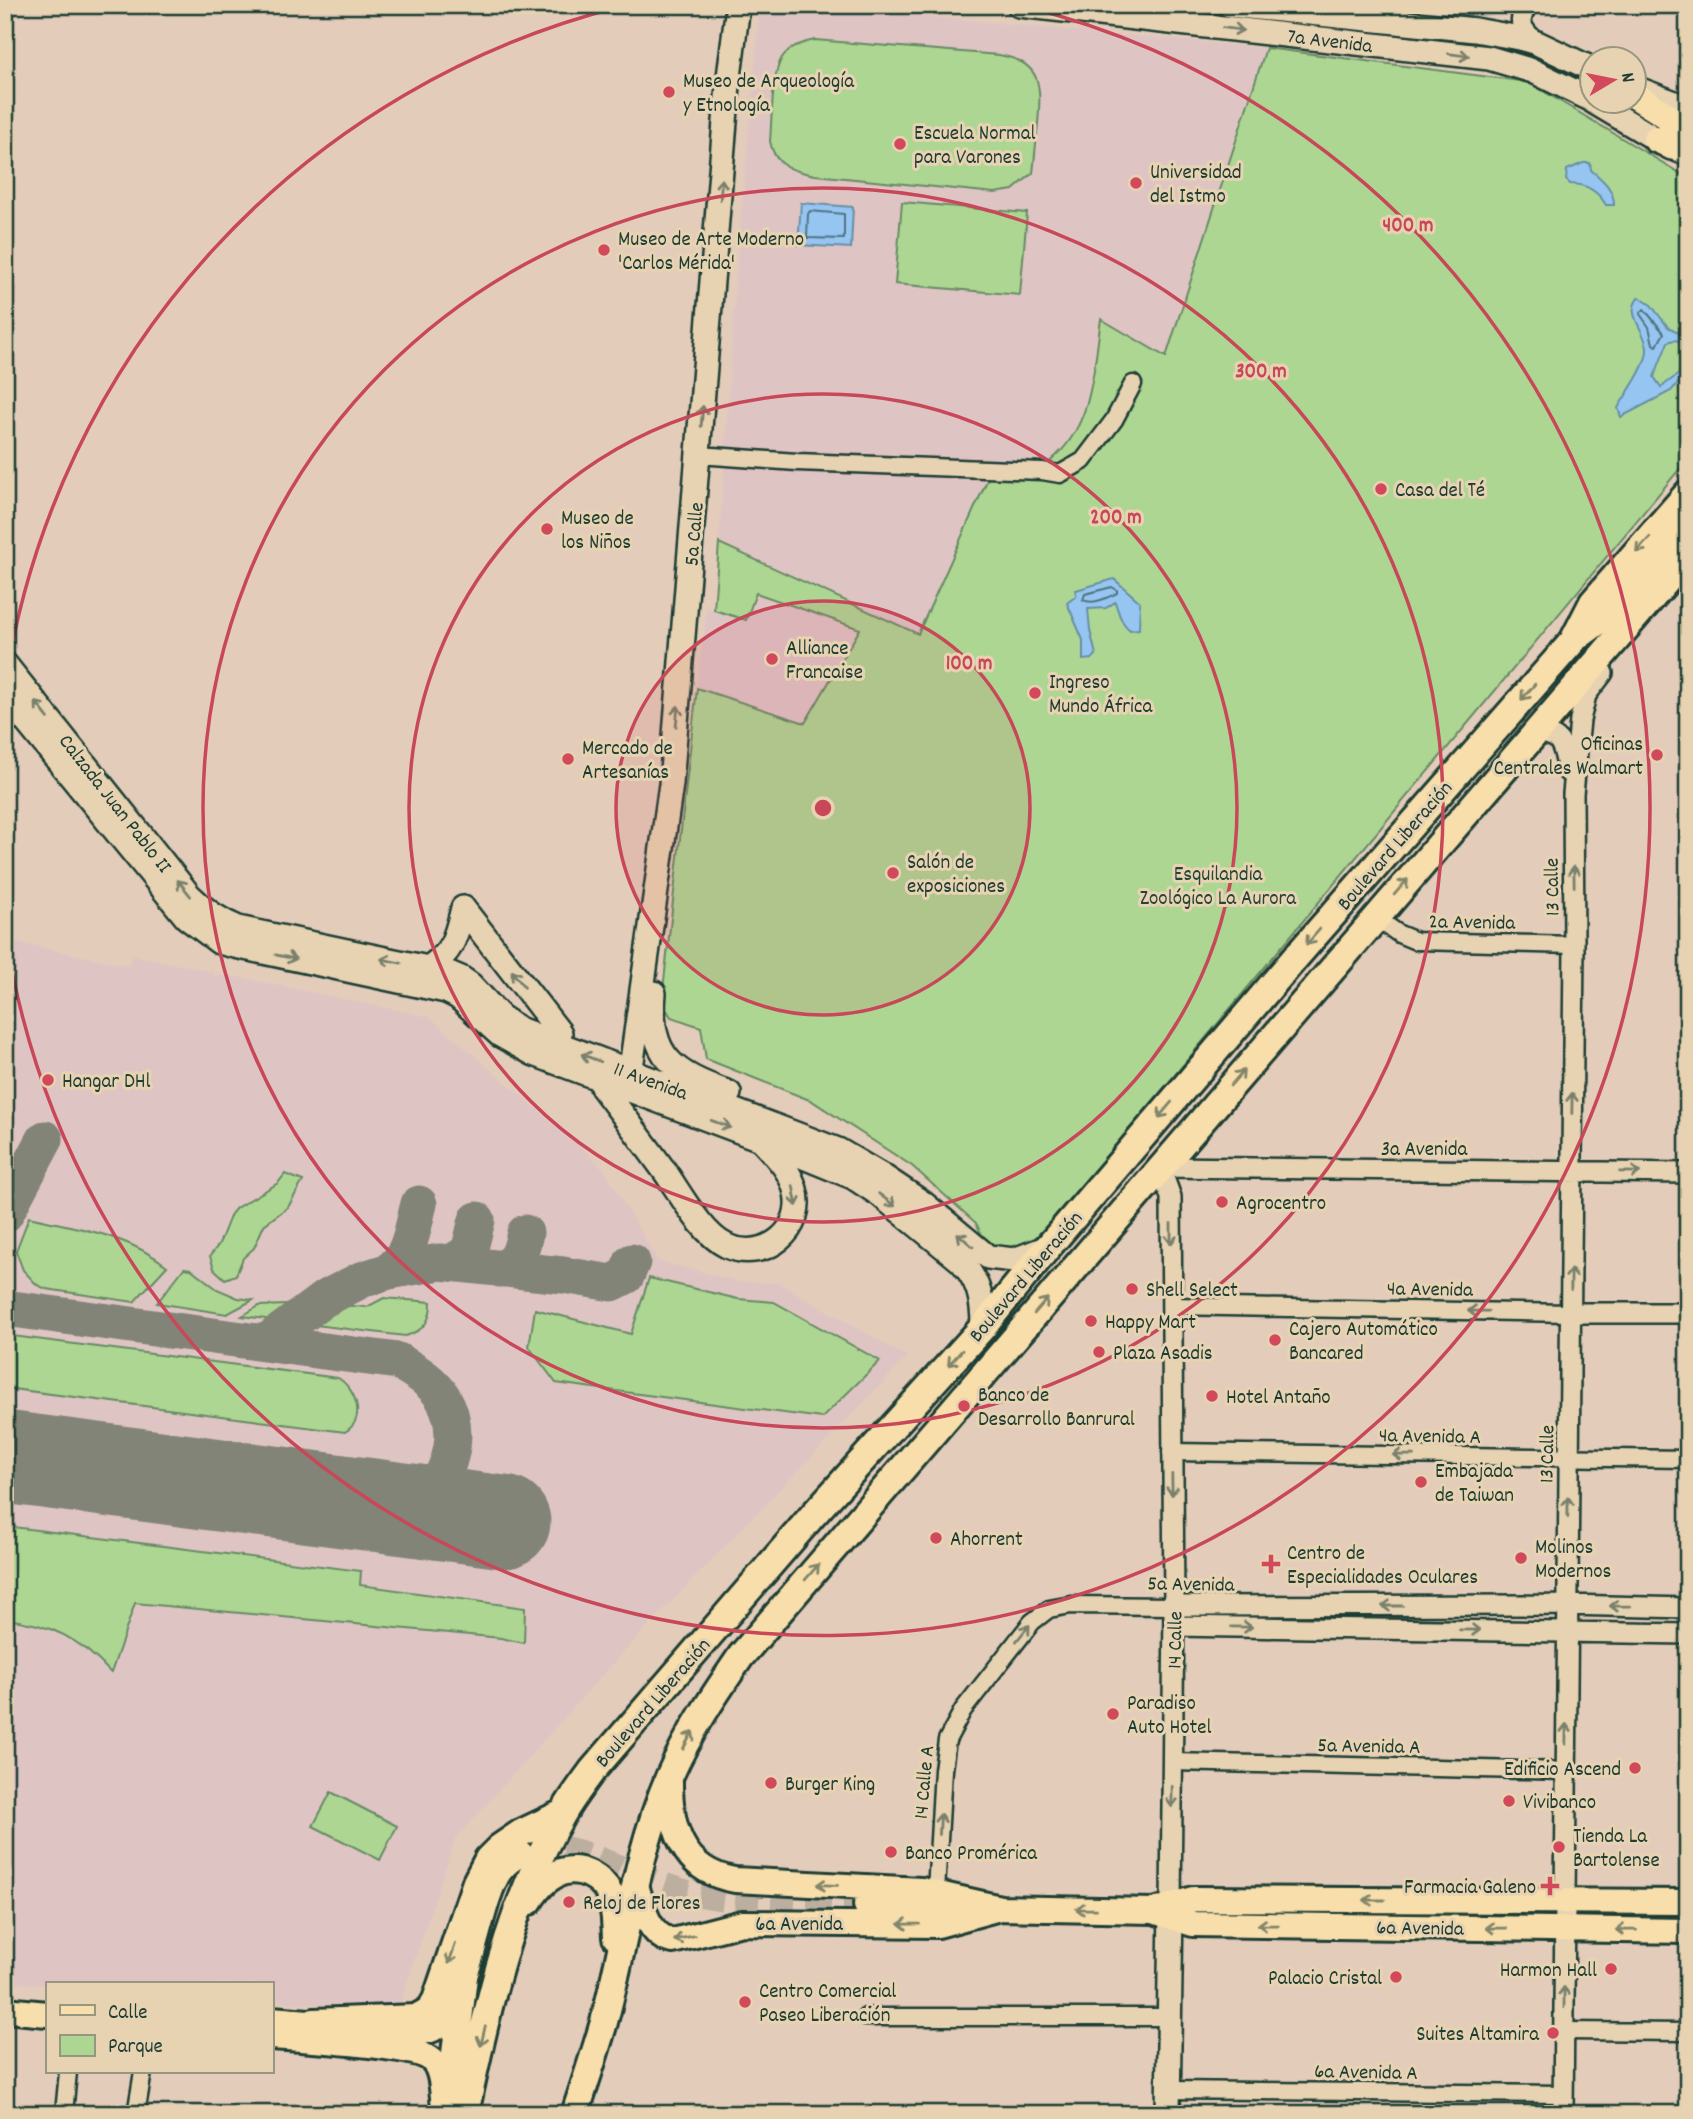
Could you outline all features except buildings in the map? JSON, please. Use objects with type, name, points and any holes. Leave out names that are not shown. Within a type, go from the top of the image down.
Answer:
[{"type":"highway","points":[[1648,104],[1688,129]]},
{"type":"highway","points":[[1657,139],[1688,152]]},
{"type":"highway","name":"Boulevard Liberación","points":[[465,2114],[506,1946],[528,1886],[563,1813],[592,1771],[804,1525],[983,1327],[1295,958],[1573,641],[1593,602],[1688,493]]},
{"type":"highway","points":[[1573,641],[1607,615],[1688,528]]},
{"type":"highway","name":"Boulevard Liberación","points":[[575,2114],[604,2022],[635,1882],[652,1825],[670,1776],[704,1711],[741,1656],[1688,556]]},
{"type":"highway","points":[[314,2022],[412,2019],[430,2010],[436,2000],[479,1874],[488,1859],[521,1833],[563,1813]]},
{"type":"highway","points":[[506,1946],[541,1885],[552,1875],[572,1869],[586,1872],[598,1879],[610,1895],[614,1910],[618,1960]]},
{"type":"highway","points":[[446,2114],[464,1976]]},
{"type":"main road","points":[[726,5],[729,18],[728,85]]},
{"type":"main road","name":"5a Calle","points":[[632,1061],[671,784],[728,85],[738,5]]},
{"type":"main road","name":"7a Avenida","points":[[1020,5],[1489,58],[1533,71],[1578,94]]},
{"type":"main road","name":"7a Avenida","points":[[1230,5],[1475,30],[1537,43],[1578,63]]},
{"type":"main road","points":[[1648,93],[1688,108]]},
{"type":"main road","name":"7a Avenida","points":[[1618,116],[1688,160]]},
{"type":"main road","name":"Calzada Juan Pablo II","points":[[5,664],[190,895],[204,910],[222,922],[229,935]]},
{"type":"main road","name":"Calzada Juan Pablo II","points":[[5,701],[20,714],[186,917],[229,935]]},
{"type":"main road","points":[[671,784],[673,830],[652,1008],[654,1028],[661,1048],[670,1064],[683,1073],[725,1092],[804,1121],[821,1131],[838,1150]]},
{"type":"main road","points":[[426,969],[442,960],[452,946],[463,908],[560,1033]]},
{"type":"main road","name":"11 Avenida","points":[[229,935],[426,969],[461,978],[501,1017],[519,1029],[838,1150],[923,1203],[988,1257],[1014,1260],[1048,1247]]},
{"type":"main road","name":"11 Avenida","points":[[229,935],[446,991],[458,997],[500,1035],[534,1054],[853,1177],[922,1228],[972,1273],[983,1304],[983,1327]]},
{"type":"main road","points":[[602,1087],[714,1236],[739,1250],[755,1250],[783,1238],[793,1225],[797,1208],[795,1190],[788,1174],[760,1139]]},
{"type":"main road","points":[[635,1101],[650,1151]]},
{"type":"main road","name":"6a Avenida","points":[[670,1776],[671,1815],[678,1836],[696,1863],[716,1875],[746,1881],[895,1888],[936,1892],[1000,1908],[1162,1916],[1193,1924],[1688,1931]]},
{"type":"main road","points":[[273,2019],[416,2033],[427,2031],[444,2020],[464,1976],[496,1879],[507,1863],[521,1854]]},
{"type":"main road","name":"6a Avenida","points":[[635,1882],[652,1928],[661,1938],[673,1941],[742,1923],[938,1925],[1000,1908]]},
{"type":"main road","name":"6a Avenida","points":[[1162,1916],[1193,1899],[1688,1902]]},
{"type":"main road","points":[[866,1905],[1000,1908]]},
{"type":"main road","name":"14 Calle","points":[[1162,1916],[1169,2017],[1168,2114]]},
{"type":"main road","points":[[5,2010],[46,2014]]},
{"type":"main road","name":"Boulevard Liberación","points":[[586,2114],[604,2022]]},
{"type":"main road","points":[[273,2037],[350,2044],[424,2055],[434,2062],[439,2071],[446,2114]]},
{"type":"street","points":[[1528,5],[1521,15],[1520,24],[1523,32],[1537,43]]},
{"type":"street","points":[[699,455],[1060,474],[1083,461],[1114,420],[1133,384]]},
{"type":"street","name":"13 Calle","points":[[1563,2114],[1574,945],[1573,794],[1580,720],[1586,695],[1609,665],[1619,634]]},
{"type":"street","name":"13 Calle","points":[[1534,733],[1549,733],[1559,739],[1564,750],[1573,794]]},
{"type":"street","name":"2a Avenida","points":[[1375,917],[1399,934],[1416,941],[1574,945]]},
{"type":"street","name":"3a Avenida","points":[[1160,1167],[1688,1172]]},
{"type":"street","name":"14 Calle","points":[[1160,1167],[1171,1197],[1174,1606],[1172,1762],[1162,1916]]},
{"type":"street","name":"4a Avenida","points":[[1171,1306],[1688,1312]]},
{"type":"street","name":"4a Avenida A","points":[[1171,1452],[1688,1459]]},
{"type":"street","name":"5a Avenida","points":[[980,1686],[1032,1622],[1048,1609],[1072,1605],[1567,1605],[1688,1608]]},
{"type":"street","name":"5a Avenida","points":[[1174,1626],[1688,1634]]},
{"type":"street","name":"14 Calle A","points":[[936,1892],[947,1740],[980,1686]]},
{"type":"street","name":"5a Avenida A","points":[[1172,1762],[1566,1771]]},
{"type":"street","points":[[866,2017],[1169,2017]]},
{"type":"street","points":[[1563,2031],[1688,2032]]},
{"type":"street","points":[[64,2113],[68,2074]]},
{"type":"street","points":[[136,2114],[143,2074]]},
{"type":"street","name":"6a Avenida A","points":[[1168,2090],[1563,2094]]},
{"type":"shaded area","name":"Escuela Normal para Varones","points":[[763,5],[801,5],[1266,48],[1166,357],[1101,320],[1086,408],[1074,435],[1058,455],[1039,469],[989,476],[918,634],[719,543],[737,260],[760,9]]},
{"type":"shaded area","name":"Alliance Francaise","points":[[755,593],[860,629],[805,723],[697,688],[707,608],[746,620]]},
{"type":"shaded area","points":[[5,940],[129,966],[132,955],[212,972],[213,975],[237,977],[429,1017],[586,1151],[604,1170],[658,1261],[739,1282],[778,1283],[907,1357],[623,1652],[455,1839],[398,2009],[273,2001],[273,1982],[46,1982],[46,1985],[5,1982]]},
{"type":"green space","points":[[815,40],[999,55],[1024,64],[1036,78],[1039,88],[1033,173],[1013,190],[995,193],[815,175],[786,166],[776,156],[770,141],[777,70],[788,51],[799,44]]},
{"type":"green space","name":"Esquilandia Zoológico La Aurora","points":[[1266,48],[1528,82],[1578,112],[1578,116],[1585,116],[1688,178],[1688,459],[1059,1214],[1028,1245],[1018,1249],[997,1248],[985,1241],[976,1223],[912,1166],[812,1101],[706,1059],[701,1027],[671,1017],[666,1009],[663,990],[697,688],[805,723],[860,629],[756,593],[746,620],[714,610],[719,543],[918,634],[989,476],[1026,472],[1043,467],[1068,442],[1078,427],[1090,392],[1101,319],[1166,357]]},
{"type":"green space","points":[[902,202],[1027,213],[1020,295],[895,284]]},
{"type":"green space","points":[[285,1174],[303,1181],[288,1207],[264,1225],[254,1248],[243,1258],[236,1275],[225,1279],[214,1269],[210,1256],[219,1244],[231,1214],[236,1208],[278,1183]]},
{"type":"green space","points":[[29,1217],[119,1240],[167,1266],[134,1302],[46,1289],[37,1285],[23,1270],[16,1251]]},
{"type":"green space","points":[[184,1268],[191,1269],[217,1289],[238,1298],[253,1300],[227,1314],[157,1303]]},
{"type":"green space","points":[[649,1278],[738,1299],[774,1302],[880,1361],[822,1418],[556,1383],[529,1347],[535,1309],[631,1334]]},
{"type":"green space","points":[[384,1298],[431,1302],[428,1320],[422,1328],[405,1336],[242,1316],[259,1306],[316,1304],[367,1307]]},
{"type":"green space","points":[[5,1335],[338,1378],[354,1396],[356,1420],[345,1432],[5,1388]]},
{"type":"green space","points":[[5,1526],[361,1571],[360,1585],[525,1608],[524,1643],[501,1638],[135,1603],[111,1673],[88,1651],[64,1635],[37,1625],[5,1619]]},
{"type":"green space","points":[[331,1792],[397,1826],[380,1860],[313,1826]]},
{"type":"water","points":[[1590,163],[1591,170],[1607,185],[1614,205],[1606,205],[1591,189],[1570,184],[1566,180],[1567,170]]},
{"type":"water","points":[[801,203],[853,207],[851,248],[798,245]]},
{"type":"water","points":[[1639,297],[1651,305],[1668,327],[1678,332],[1684,342],[1688,368],[1684,377],[1671,391],[1621,417],[1618,408],[1641,370],[1647,348],[1634,316],[1635,303]],"holes":[[[1680,341],[1682,362],[1679,374],[1661,387],[1654,377],[1668,342]]]},
{"type":"water","points":[[1114,579],[1140,602],[1139,629],[1130,630],[1127,627],[1115,602],[1106,608],[1088,609],[1096,655],[1092,659],[1083,660],[1083,640],[1067,603],[1076,596],[1076,590]]},
{"type":"taxiway","points":[[5,1214],[45,1139]]},
{"type":"taxiway","points":[[389,1271],[406,1249],[419,1204]]},
{"type":"taxiway","points":[[451,1263],[469,1252],[477,1220]]},
{"type":"taxiway","points":[[500,1269],[515,1260],[525,1233]]},
{"type":"taxiway","points":[[265,1343],[324,1299],[361,1280],[389,1271],[440,1262],[612,1283],[626,1276],[632,1262]]},
{"type":"taxiway","points":[[5,1308],[398,1361],[423,1377],[439,1392],[449,1410],[453,1435],[449,1460],[437,1483],[423,1497],[401,1508]]},
{"type":"runway","points":[[5,1457],[504,1522]]},
{"type":"tunnel","points":[[528,1851],[552,1847],[575,1850],[667,1885],[717,1898],[781,1904],[866,1905]]},
{"type":"place","name":"Museo de Arqueología y Etnología","points":[[669,92]]},
{"type":"place","name":"Escuela Normal para Varones","points":[[900,144]]},
{"type":"place","name":"Universidad del Istmo","points":[[1136,183]]},
{"type":"place","name":"Museo de Arte Moderno 'Carlos Mérida'","points":[[604,250]]},
{"type":"place","name":"Casa del Té","points":[[1381,489]]},
{"type":"place","name":"Museo de los Niños","points":[[547,529]]},
{"type":"place","name":"Alliance Francaise","points":[[772,659]]},
{"type":"place","name":"Ingreso Mundo África","points":[[1035,693]]},
{"type":"place","name":"Oficinas Centrales Walmart","points":[[1657,755]]},
{"type":"place","name":"Mercado de Artesanías","points":[[568,759]]},
{"type":"place","name":"Salón de exposiciones","points":[[893,873]]},
{"type":"place","name":"Hangar DHl","points":[[48,1080]]},
{"type":"place","name":"Agrocentro","points":[[1222,1202]]},
{"type":"place","name":"Shell Select","points":[[1132,1289]]},
{"type":"place","name":"Happy Mart","points":[[1091,1321]]},
{"type":"place","name":"Cajero Automático Bancared","points":[[1275,1340]]},
{"type":"place","name":"Plaza Asadis","points":[[1099,1352]]},
{"type":"place","name":"Hotel Antaño","points":[[1212,1396]]},
{"type":"place","name":"Banco de Desarrollo Banrural","points":[[964,1406]]},
{"type":"place","name":"Embajada de Taiwan","points":[[1421,1482]]},
{"type":"place","name":"Ahorrent","points":[[936,1538]]},
{"type":"place","name":"Molinos Modernos","points":[[1521,1558]]},
{"type":"place","name":"Centro de Especialidades Oculares","points":[[1271,1564]]},
{"type":"place","name":"Paradiso Auto Hotel","points":[[1113,1714]]},
{"type":"place","name":"Edificio Ascend","points":[[1635,1768]]},
{"type":"place","name":"Burger King","points":[[771,1783]]},
{"type":"place","name":"Vivibanco","points":[[1509,1801]]},
{"type":"place","name":"Tienda La Bartolense","points":[[1559,1847]]},
{"type":"place","name":"Banco Promérica","points":[[891,1852]]},
{"type":"place","name":"Farmacia Galeno","points":[[1550,1886]]},
{"type":"place","name":"Reloj de Flores","points":[[569,1902]]},
{"type":"place","name":"Harmon Hall","points":[[1611,1969]]},
{"type":"place","name":"Palacio Cristal","points":[[1396,1977]]},
{"type":"place","name":"Centro Comercial Paseo Liberación","points":[[745,2002]]},
{"type":"place","name":"Suites Altamira","points":[[1553,2033]]}]
